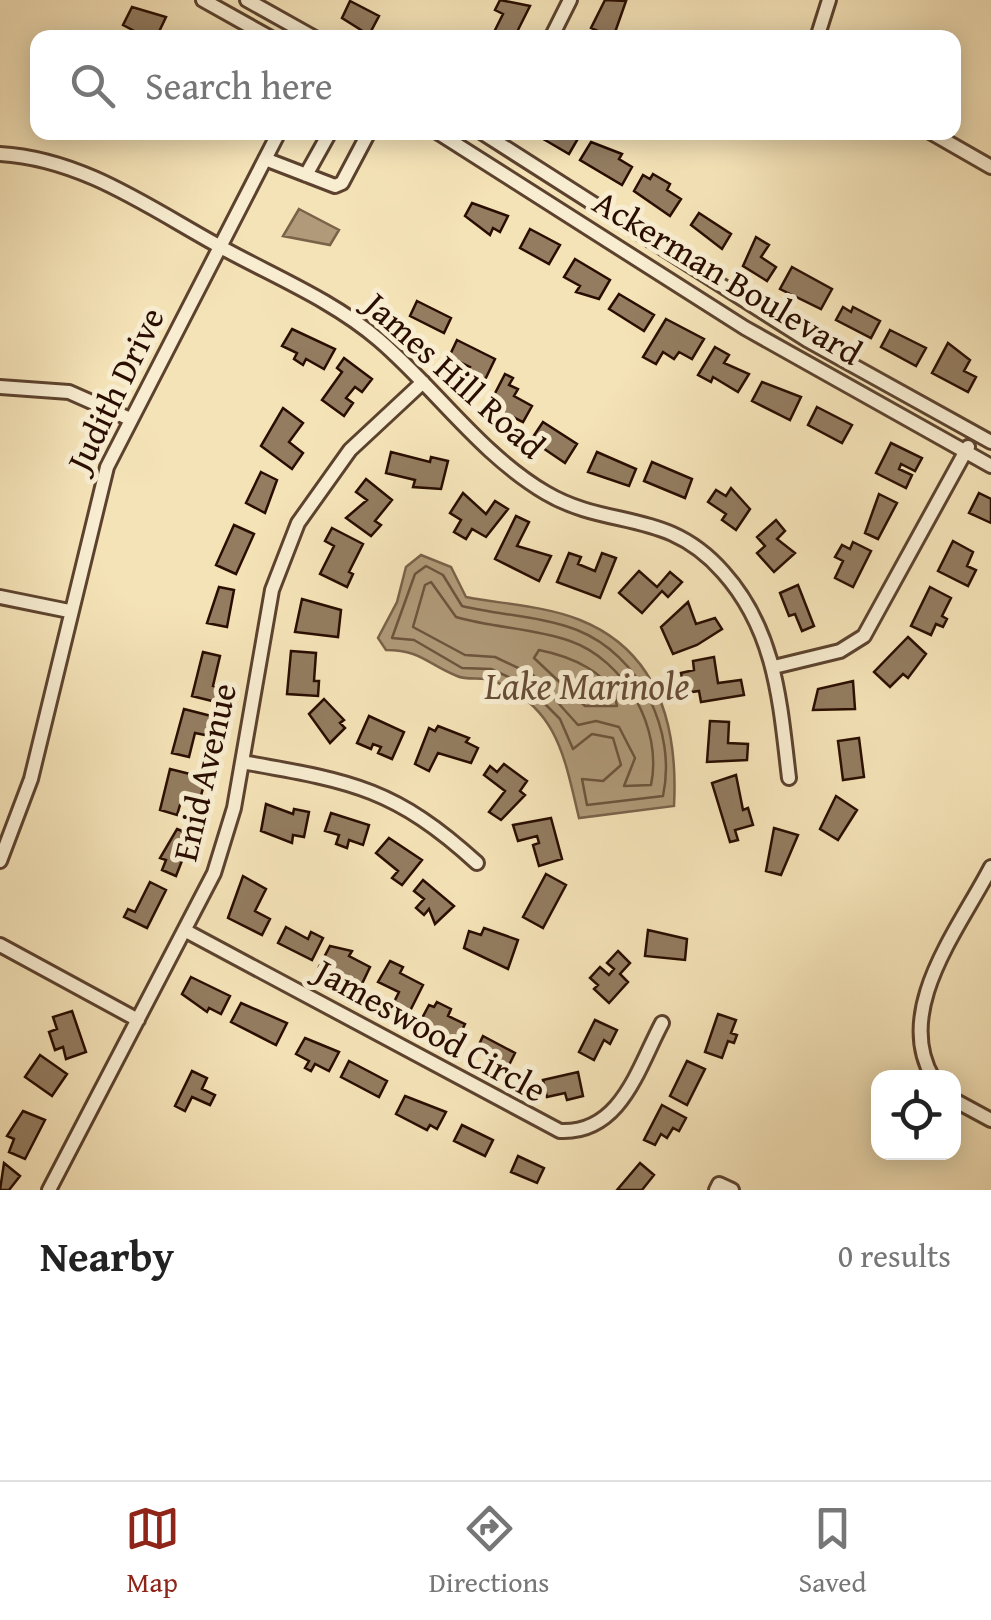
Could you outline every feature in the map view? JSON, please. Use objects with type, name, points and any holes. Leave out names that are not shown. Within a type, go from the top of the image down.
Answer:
[{"type":"street","points":[[202,0],[256,30]]},
{"type":"street","points":[[247,0],[301,30]]},
{"type":"street","points":[[555,30],[570,0]]},
{"type":"street","points":[[820,30],[829,0]]},
{"type":"street","name":"Judith Drive","points":[[0,861],[30,780],[95,501],[130,419],[275,140]]},
{"type":"street","points":[[306,175],[326,140]]},
{"type":"street","points":[[265,160],[335,186],[342,182],[365,140]]},
{"type":"street","name":"Ackerman Boulevard","points":[[451,140],[745,328],[991,466]]},
{"type":"street","points":[[486,161],[496,140]]},
{"type":"street","name":"Ackerman Boulevard","points":[[503,140],[793,331],[991,442]]},
{"type":"street","points":[[944,140],[991,167]]},
{"type":"street","name":"James Hill Road","points":[[0,154],[74,168],[352,320],[423,382],[496,456],[549,495],[587,510],[663,528],[702,552],[753,612],[774,667],[789,778]]},
{"type":"street","name":"Enid Avenue","points":[[49,1190],[186,931],[222,850],[242,762],[272,590],[298,523],[350,450],[423,382]]},
{"type":"street","points":[[0,387],[69,392],[130,419]]},
{"type":"street","points":[[774,667],[840,652],[864,636],[975,433]]},
{"type":"street","points":[[0,597],[69,611]]},
{"type":"street","points":[[242,762],[369,788],[414,810],[477,863]]},
{"type":"street","points":[[929,1070],[918,1045],[919,1012],[991,867]]},
{"type":"street","name":"Jameswood Circle","points":[[186,931],[560,1131],[588,1130],[610,1116],[662,1023]]},
{"type":"street","points":[[0,945],[138,1020]]},
{"type":"street","points":[[961,1104],[991,1120]]},
{"type":"street","points":[[716,1190],[719,1184],[732,1190]]},
{"type":"water","points":[[299,209],[339,230],[330,245],[283,236]]},
{"type":"water","name":"Lake Marinole","points":[[421,555],[451,567],[466,597],[567,615],[607,634],[629,652],[646,673],[667,722],[674,806],[579,818],[555,736],[532,705],[494,681],[461,677],[416,655],[386,650],[378,638],[397,602],[406,567]]},
{"type":"building","points":[[500,0],[530,6],[518,30],[495,30],[503,14],[495,10]]},
{"type":"building","points":[[605,0],[626,1],[616,30],[591,28]]},
{"type":"building","points":[[350,1],[379,16],[372,30],[361,30],[342,18]]},
{"type":"building","points":[[132,7],[166,17],[160,30],[132,30],[123,25]]},
{"type":"building","points":[[545,140],[577,140],[569,154]]},
{"type":"building","points":[[591,142],[622,154],[619,159],[632,167],[622,185],[580,160]]},
{"type":"building","points":[[653,174],[670,184],[667,190],[681,199],[670,216],[634,191],[643,175],[650,179]]},
{"type":"building","points":[[472,203],[508,216],[500,232],[493,228],[490,235],[465,216]]},
{"type":"building","points":[[699,213],[731,234],[722,249],[691,225]]},
{"type":"building","points":[[530,229],[560,245],[549,264],[520,248]]},
{"type":"building","points":[[756,237],[769,245],[761,257],[776,267],[767,281],[743,266]]},
{"type":"building","points":[[575,259],[610,280],[599,299],[576,292],[580,286],[564,277]]},
{"type":"building","points":[[792,267],[832,289],[821,309],[780,289]]},
{"type":"building","points":[[619,294],[654,315],[644,331],[609,309]]},
{"type":"building","points":[[417,301],[451,318],[444,333],[410,316]]},
{"type":"building","points":[[843,307],[851,312],[853,307],[880,321],[871,338],[836,320]]},
{"type":"building","points":[[666,319],[704,339],[692,359],[679,352],[674,359],[663,352],[656,364],[643,357]]},
{"type":"building","points":[[292,329],[335,349],[324,369],[306,359],[303,365],[294,359],[297,353],[282,346]]},
{"type":"building","points":[[890,330],[926,348],[916,366],[881,347]]},
{"type":"building","points":[[457,340],[495,359],[480,390],[463,382],[470,367],[449,357]]},
{"type":"building","points":[[948,343],[970,360],[964,371],[976,377],[968,392],[932,373]]},
{"type":"building","points":[[715,347],[729,355],[724,363],[749,374],[738,392],[713,377],[711,382],[698,375]]},
{"type":"building","points":[[344,358],[372,379],[362,392],[355,387],[346,398],[353,403],[344,416],[322,400],[342,372],[337,368]]},
{"type":"building","points":[[505,374],[513,378],[509,385],[518,389],[514,396],[532,406],[523,422],[489,405]]},
{"type":"building","points":[[762,382],[801,397],[790,420],[752,401]]},
{"type":"building","points":[[817,407],[852,425],[842,443],[808,425]]},
{"type":"building","points":[[283,408],[303,423],[289,442],[303,453],[292,469],[261,446]]},
{"type":"building","points":[[543,422],[577,444],[565,463],[531,440]]},
{"type":"building","points":[[891,443],[922,458],[915,471],[901,464],[899,469],[912,475],[906,488],[876,473]]},
{"type":"building","points":[[391,452],[430,462],[431,457],[448,461],[441,489],[413,487],[415,480],[386,473]]},
{"type":"building","points":[[597,452],[636,469],[629,486],[588,472]]},
{"type":"building","points":[[652,462],[692,479],[685,498],[644,481]]},
{"type":"building","points":[[261,472],[277,480],[265,513],[246,503]]},
{"type":"building","points":[[366,479],[392,500],[375,521],[381,525],[371,536],[346,518],[367,500],[356,492]]},
{"type":"building","points":[[731,488],[750,509],[736,530],[722,520],[726,514],[708,502],[716,490],[726,496]]},
{"type":"building","points":[[463,493],[486,514],[495,501],[508,509],[486,537],[472,529],[466,539],[454,532],[461,520],[450,513]]},
{"type":"building","points":[[979,493],[991,499],[991,523],[969,513]]},
{"type":"building","points":[[879,494],[897,503],[878,539],[865,533]]},
{"type":"building","points":[[516,516],[529,522],[517,546],[551,556],[539,581],[495,559]]},
{"type":"building","points":[[776,520],[785,531],[777,539],[795,553],[774,572],[757,553],[765,546],[757,537]]},
{"type":"building","points":[[234,525],[254,534],[236,574],[216,565]]},
{"type":"building","points":[[332,528],[363,544],[349,572],[353,574],[347,587],[320,574],[334,546],[325,541]]},
{"type":"building","points":[[953,541],[973,552],[967,566],[976,570],[968,586],[938,571]]},
{"type":"building","points":[[853,542],[871,551],[853,587],[835,578],[843,561],[835,557],[842,545],[850,549]]},
{"type":"building","points":[[569,553],[581,557],[578,564],[595,571],[602,553],[616,558],[600,598],[557,582]]},
{"type":"building","points":[[639,571],[657,587],[670,572],[682,582],[668,597],[662,591],[642,613],[619,593]]},
{"type":"building","points":[[798,585],[814,626],[802,631],[795,614],[789,616],[780,593]]},
{"type":"building","points":[[219,587],[234,590],[227,627],[207,623]]},
{"type":"building","points":[[930,587],[951,598],[942,616],[947,619],[943,627],[936,624],[931,635],[911,626]]},
{"type":"building","points":[[302,599],[341,610],[338,637],[295,632]]},
{"type":"building","points":[[688,602],[696,624],[715,618],[722,629],[673,654],[661,627]]},
{"type":"building","points":[[908,637],[926,654],[908,678],[903,674],[890,687],[874,672]]},
{"type":"building","points":[[291,651],[316,653],[314,681],[319,681],[318,696],[287,694]]},
{"type":"building","points":[[203,652],[220,656],[213,686],[220,688],[216,702],[192,696]]},
{"type":"building","points":[[714,657],[718,683],[741,680],[744,695],[701,702],[699,691],[685,693],[681,673],[694,670],[693,661]]},
{"type":"building","points":[[853,681],[855,709],[813,710],[818,689]]},
{"type":"building","points":[[324,699],[344,720],[340,723],[345,728],[330,743],[309,714]]},
{"type":"building","points":[[184,709],[215,717],[210,736],[195,733],[189,757],[172,753]]},
{"type":"building","points":[[369,716],[404,732],[392,759],[378,753],[381,747],[373,744],[371,749],[357,743]]},
{"type":"building","points":[[710,721],[729,722],[728,743],[748,744],[747,760],[707,762]]},
{"type":"building","points":[[438,726],[469,738],[466,742],[478,748],[471,763],[438,753],[429,771],[415,764],[429,728],[435,731]]},
{"type":"building","points":[[859,738],[864,777],[843,780],[838,741]]},
{"type":"building","points":[[504,764],[527,781],[520,791],[525,795],[501,820],[489,812],[505,791],[484,775],[490,766],[497,772]]},
{"type":"building","points":[[170,769],[206,778],[200,799],[183,795],[177,815],[160,810]]},
{"type":"building","points":[[736,775],[743,810],[748,808],[753,825],[735,830],[738,840],[730,842],[712,783]]},
{"type":"building","points":[[836,796],[857,810],[838,840],[820,829]]},
{"type":"building","points":[[266,804],[293,814],[294,809],[309,812],[304,837],[293,835],[292,843],[261,831]]},
{"type":"building","points":[[331,813],[369,825],[363,845],[349,840],[347,848],[336,844],[339,835],[325,831]]},
{"type":"building","points":[[551,818],[562,859],[539,866],[533,845],[539,843],[537,836],[518,841],[513,825]]},
{"type":"building","points":[[774,828],[798,835],[781,875],[766,871]]},
{"type":"building","points":[[177,829],[192,835],[176,876],[162,870],[166,860],[160,858]]},
{"type":"building","points":[[389,838],[422,860],[402,885],[392,878],[398,871],[376,853]]},
{"type":"building","points":[[546,874],[566,885],[543,928],[523,917]]},
{"type":"building","points":[[243,876],[266,889],[255,911],[270,919],[262,935],[228,918]]},
{"type":"building","points":[[423,880],[454,906],[435,924],[429,909],[424,915],[416,908],[424,899],[414,891]]},
{"type":"building","points":[[150,882],[166,890],[147,928],[124,917],[128,909],[135,912]]},
{"type":"building","points":[[286,927],[308,939],[311,932],[323,938],[312,960],[278,943]]},
{"type":"building","points":[[484,928],[518,940],[508,969],[464,948],[469,931],[481,935]]},
{"type":"building","points":[[648,930],[687,939],[685,960],[645,956]]},
{"type":"building","points":[[330,946],[352,951],[349,956],[370,967],[360,988],[319,967]]},
{"type":"building","points":[[618,951],[630,963],[620,974],[628,982],[609,1003],[594,989],[598,985],[590,978],[600,967],[609,975],[614,969],[607,963]]},
{"type":"building","points":[[390,961],[403,967],[400,973],[423,985],[408,1015],[392,1006],[399,992],[378,982]]},
{"type":"building","points":[[191,977],[230,996],[221,1014],[209,1008],[207,1012],[182,994]]},
{"type":"building","points":[[437,1002],[451,1009],[448,1016],[465,1024],[457,1040],[420,1022],[429,1005],[434,1007]]},
{"type":"building","points":[[241,1003],[287,1023],[276,1045],[231,1022]]},
{"type":"building","points":[[72,1011],[86,1052],[66,1059],[63,1047],[55,1050],[49,1032],[57,1029],[53,1017]]},
{"type":"building","points":[[718,1014],[736,1020],[731,1033],[737,1035],[734,1043],[728,1041],[722,1058],[705,1052]]},
{"type":"building","points":[[595,1020],[617,1030],[610,1044],[604,1040],[594,1060],[579,1052]]},
{"type":"building","points":[[483,1036],[515,1053],[508,1067],[476,1051]]},
{"type":"building","points":[[305,1038],[339,1052],[329,1071],[315,1064],[311,1071],[305,1068],[309,1061],[296,1054]]},
{"type":"building","points":[[40,1055],[67,1074],[52,1096],[25,1077]]},
{"type":"building","points":[[349,1061],[387,1081],[379,1097],[341,1077]]},
{"type":"building","points":[[687,1061],[705,1069],[687,1105],[670,1096]]},
{"type":"building","points":[[192,1071],[207,1078],[202,1089],[215,1095],[210,1105],[192,1097],[185,1111],[175,1106]]},
{"type":"building","points":[[578,1072],[583,1096],[567,1100],[565,1093],[547,1097],[543,1080]]},
{"type":"building","points":[[405,1096],[446,1112],[437,1129],[430,1125],[427,1130],[396,1114]]},
{"type":"building","points":[[662,1105],[686,1118],[679,1131],[673,1128],[667,1138],[661,1134],[655,1145],[644,1140]]},
{"type":"building","points":[[23,1111],[45,1120],[25,1159],[9,1152],[14,1139],[7,1136]]},
{"type":"building","points":[[462,1125],[493,1140],[485,1156],[454,1141]]},
{"type":"building","points":[[518,1156],[544,1168],[537,1183],[511,1172]]},
{"type":"building","points":[[4,1163],[20,1176],[9,1190],[0,1190]]},
{"type":"building","points":[[640,1163],[654,1175],[642,1190],[617,1190]]}]
